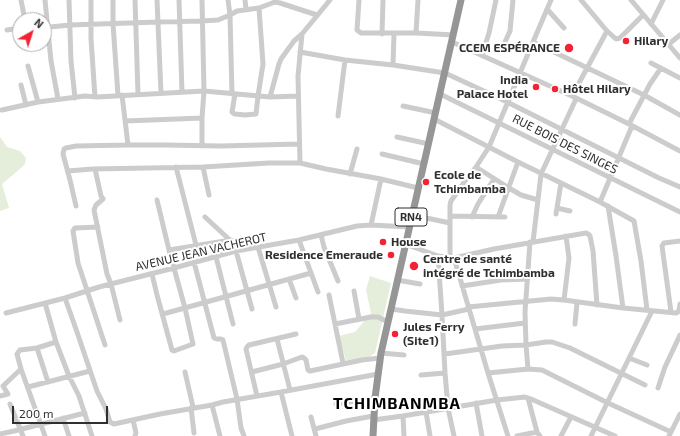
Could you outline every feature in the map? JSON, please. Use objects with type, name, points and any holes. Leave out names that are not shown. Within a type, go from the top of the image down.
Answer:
[{"type":"highway","name":"RN4","points":[[373,436],[373,418],[380,356],[462,0]]},
{"type":"street","points":[[21,0],[23,12]]},
{"type":"street","points":[[45,0],[45,12]]},
{"type":"street","points":[[69,0],[74,98]]},
{"type":"street","points":[[91,0],[91,39],[95,97]]},
{"type":"street","points":[[113,0],[113,24],[120,95],[126,121],[128,145]]},
{"type":"street","points":[[135,0],[138,94]]},
{"type":"street","points":[[157,0],[161,93]]},
{"type":"street","points":[[179,0],[182,92]]},
{"type":"street","points":[[202,0],[204,91],[202,146]]},
{"type":"street","points":[[228,0],[234,94],[232,112],[235,114],[256,114],[262,64],[259,8]]},
{"type":"street","points":[[245,0],[246,10]]},
{"type":"street","points":[[270,97],[280,61],[294,41],[302,34],[330,0]]},
{"type":"street","points":[[359,0],[357,30],[361,33],[416,33],[453,38],[482,55],[630,125],[680,151]]},
{"type":"street","points":[[382,34],[383,0]]},
{"type":"street","points":[[416,33],[418,0]]},
{"type":"street","points":[[482,55],[489,33],[496,0]]},
{"type":"street","points":[[505,42],[510,31],[513,0]]},
{"type":"street","points":[[508,436],[469,308],[452,258],[450,205],[453,198],[489,147],[551,0]]},
{"type":"street","points":[[582,0],[607,31],[616,39],[620,38],[643,15]]},
{"type":"street","points":[[631,0],[680,58]]},
{"type":"street","points":[[651,24],[663,0]]},
{"type":"street","points":[[52,26],[218,20],[237,11],[259,8],[269,2],[280,2],[317,15]]},
{"type":"street","points":[[547,9],[564,28]]},
{"type":"street","points":[[7,30],[12,29]]},
{"type":"street","points":[[528,369],[525,323],[526,301],[541,174],[563,129],[574,98],[607,31]]},
{"type":"street","points":[[393,65],[394,33]]},
{"type":"street","points":[[300,163],[298,73],[302,34]]},
{"type":"street","points":[[669,44],[680,35]]},
{"type":"street","points":[[533,42],[644,95],[680,115]]},
{"type":"street","points":[[50,52],[58,99]]},
{"type":"street","points":[[300,52],[345,60],[393,65],[445,73],[508,102],[659,178],[680,187]]},
{"type":"street","points":[[338,116],[345,60]]},
{"type":"street","points":[[651,63],[680,78]]},
{"type":"street","points":[[28,66],[38,102]]},
{"type":"street","points":[[600,202],[630,125],[644,95],[661,68]]},
{"type":"street","points":[[21,85],[26,105]]},
{"type":"street","points":[[2,110],[38,102],[85,96],[95,97],[204,91],[270,97],[298,96]]},
{"type":"street","name":"RUE BOIS DES SINGES","points":[[440,94],[500,122],[680,212]]},
{"type":"street","points":[[403,106],[435,116],[489,147],[608,206],[632,219],[635,223],[649,310],[629,358],[591,436]]},
{"type":"street","points":[[126,121],[202,118]]},
{"type":"street","points":[[397,137],[428,144]]},
{"type":"street","points":[[76,206],[63,154],[64,149],[66,148],[76,146],[128,145],[202,146],[300,144]]},
{"type":"street","points":[[350,174],[357,149]]},
{"type":"street","points":[[382,154],[424,164]]},
{"type":"street","points":[[498,217],[518,162]]},
{"type":"street","points":[[68,171],[300,163],[418,188]]},
{"type":"street","points":[[203,167],[209,195]]},
{"type":"street","points":[[476,167],[521,195],[538,200]]},
{"type":"street","points":[[176,168],[196,245]]},
{"type":"street","points":[[95,169],[103,199],[94,210],[107,274],[120,320]]},
{"type":"street","points":[[381,179],[371,225],[409,227]]},
{"type":"street","points":[[472,217],[478,204],[494,179]]},
{"type":"street","points":[[561,183],[556,211],[570,211]]},
{"type":"street","points":[[152,274],[172,349],[174,351],[194,344],[169,250],[158,200]]},
{"type":"street","points":[[608,206],[622,308]]},
{"type":"street","points":[[412,215],[450,223]]},
{"type":"street","points":[[205,216],[231,240],[236,251],[252,309]]},
{"type":"street","points":[[450,216],[505,217]]},
{"type":"street","name":"AVENUE JEAN VACHEROT","points":[[65,298],[111,284],[236,251],[299,240],[354,227],[371,225]]},
{"type":"street","points":[[98,227],[75,228],[73,231],[78,263],[105,345]]},
{"type":"street","points":[[405,244],[438,256],[452,258],[491,249],[586,233],[590,236],[593,255],[597,304]]},
{"type":"street","points":[[321,235],[324,247],[338,281]]},
{"type":"street","points":[[564,300],[569,258],[566,236]]},
{"type":"street","points":[[169,250],[231,240]]},
{"type":"street","points":[[299,240],[318,292]]},
{"type":"street","points":[[671,312],[662,246],[664,243],[680,241]]},
{"type":"street","points":[[258,248],[276,307]]},
{"type":"street","points":[[438,256],[448,408],[454,436]]},
{"type":"street","points":[[216,257],[233,324]]},
{"type":"street","points":[[194,262],[214,338],[223,340],[237,399],[241,428],[244,436]]},
{"type":"street","points":[[462,286],[528,277],[551,272]]},
{"type":"street","points":[[163,314],[311,273]]},
{"type":"street","points":[[289,279],[296,298]]},
{"type":"street","points":[[398,280],[420,284]]},
{"type":"street","points":[[354,291],[359,319]]},
{"type":"street","points":[[329,295],[343,363]]},
{"type":"street","points":[[6,313],[65,298],[97,391],[110,422],[114,424],[237,399],[378,374]]},
{"type":"street","points":[[391,309],[405,312],[442,314],[469,308],[548,299],[622,308],[678,312],[680,304]]},
{"type":"street","points":[[575,324],[577,302]]},
{"type":"street","points":[[45,303],[56,342],[69,376],[79,396],[92,436]]},
{"type":"street","points":[[335,324],[371,317],[378,317],[388,322]]},
{"type":"street","points":[[475,329],[525,323]]},
{"type":"street","points":[[257,396],[246,349],[247,347],[249,345],[296,334]]},
{"type":"street","points":[[658,388],[680,335]]},
{"type":"street","points":[[277,339],[290,390]]},
{"type":"street","points":[[46,436],[17,352],[56,342]]},
{"type":"street","points":[[444,354],[502,346],[552,342],[570,348],[645,386]]},
{"type":"street","points":[[37,348],[48,382]]},
{"type":"street","points":[[252,372],[283,364],[302,357],[306,360],[308,370],[310,371],[380,356],[404,354]]},
{"type":"street","points":[[629,358],[646,365]]},
{"type":"street","points":[[0,396],[8,394],[3,386],[22,369]]},
{"type":"street","points":[[488,373],[528,369],[542,370],[670,434],[680,414]]},
{"type":"street","points":[[28,387],[90,372]]},
{"type":"street","points":[[185,372],[192,408],[194,433]]},
{"type":"street","points":[[421,375],[445,373]]},
{"type":"street","points":[[280,392],[292,436]]},
{"type":"street","points":[[336,404],[375,398]]},
{"type":"street","points":[[517,436],[538,434],[528,398]]},
{"type":"street","points":[[315,429],[346,421],[403,416],[476,403],[528,398],[596,427],[609,435],[615,436]]},
{"type":"street","points":[[476,403],[482,436]]},
{"type":"street","points":[[10,404],[23,436]]},
{"type":"street","points":[[212,405],[220,436]]},
{"type":"street","points":[[426,412],[430,436]]},
{"type":"street","points":[[0,434],[85,413]]},
{"type":"street","points":[[403,416],[404,436]]},
{"type":"street","points":[[561,435],[571,416]]},
{"type":"street","points":[[311,417],[316,436]]},
{"type":"street","points":[[63,418],[69,436]]},
{"type":"street","points":[[133,420],[136,434],[135,436]]},
{"type":"green space","points":[[0,137],[7,147],[20,151],[26,158],[25,164],[2,184],[9,208],[0,211]]},
{"type":"green space","points":[[370,276],[391,283],[375,353],[367,358],[346,361],[339,336],[355,332],[371,313],[366,290]]},
{"type":"place","name":"Hilary","points":[[626,41]]},
{"type":"place","name":"CCEM ESPÉRANCE","points":[[569,48]]},
{"type":"place","name":"India Palace Hotel","points":[[536,87]]},
{"type":"place","name":"Hôtel Hilary","points":[[555,89]]},
{"type":"place","name":"Ecole de Tchimbamba","points":[[426,182]]},
{"type":"place","name":"House","points":[[383,242]]},
{"type":"place","name":"Residence Emeraude","points":[[391,255]]},
{"type":"place","name":"Centre de santé intégré de Tchimbamba","points":[[414,266]]},
{"type":"place","name":"Jules Ferry (Site1)","points":[[395,334]]},
{"type":"district","name":"TCHIMBANMBA","points":[[397,404]]}]
